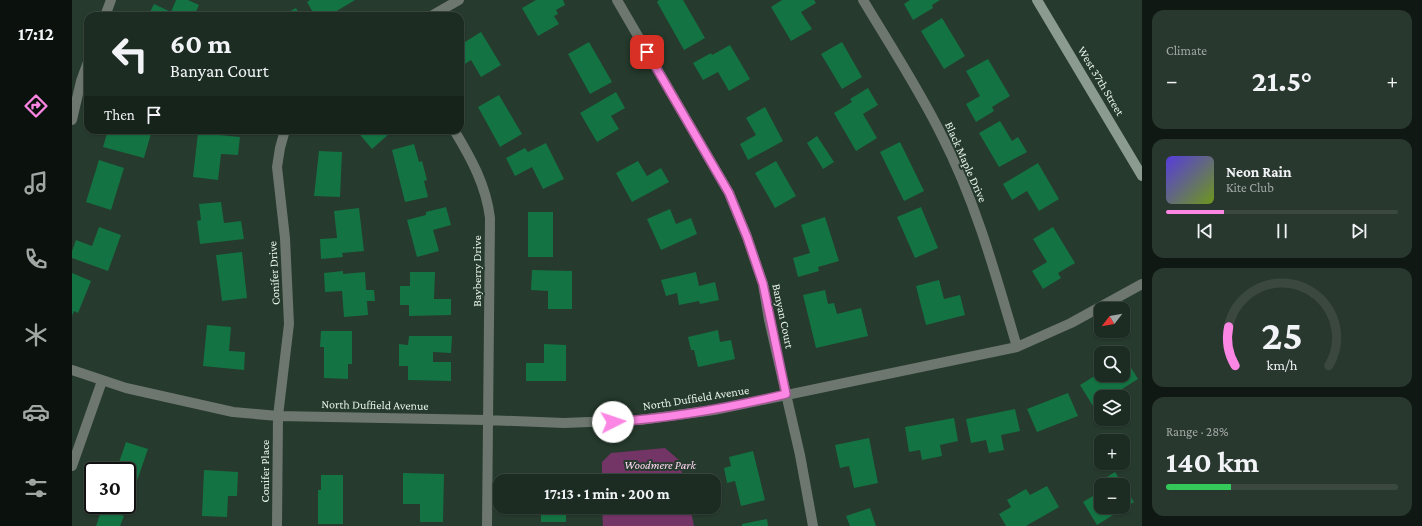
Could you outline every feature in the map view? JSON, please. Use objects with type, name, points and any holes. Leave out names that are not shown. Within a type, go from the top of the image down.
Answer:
[{"type":"street","points":[[106,12],[111,0]]},
{"type":"street","points":[[438,12],[459,0]]},
{"type":"street","name":"Banyan Court","points":[[617,0],[729,193],[747,237],[763,284],[800,455],[813,526]]},
{"type":"street","name":"Black Maple Drive","points":[[863,0],[942,136],[972,208],[993,265],[1017,347]]},
{"type":"street","name":"West 37th Street","points":[[1037,0],[1142,176]]},
{"type":"street","points":[[72,120],[77,79],[84,68]]},
{"type":"street","name":"Conifer Drive","points":[[278,416],[289,324],[289,293],[285,238],[277,168],[284,134]]},
{"type":"street","name":"Bayberry Drive","points":[[456,134],[469,155],[481,180],[488,202],[490,218],[491,295],[487,420],[487,526]]},
{"type":"street","name":"North Duffield Avenue","points":[[72,370],[126,388],[233,412],[278,416],[564,423],[640,420],[714,410],[1017,347],[1071,323],[1142,284]]},
{"type":"street","points":[[72,466],[102,381]]},
{"type":"street","name":"Conifer Place","points":[[277,526],[278,416]]},
{"type":"green space","name":"Woodmere Park","points":[[665,448],[679,460],[682,474],[602,474],[602,462],[611,453]]},
{"type":"green space","name":"Woodmere Park","points":[[602,514],[691,514],[694,526],[603,526]]},
{"type":"building","points":[[176,0],[188,0],[199,5],[196,12],[171,12]]},
{"type":"building","points":[[310,0],[355,0],[335,12],[313,12],[307,2]]},
{"type":"building","points":[[536,0],[563,0],[565,5],[556,10],[558,14],[554,16],[559,24],[538,36],[522,8]]},
{"type":"building","points":[[659,0],[683,0],[705,38],[684,50],[657,2]]},
{"type":"building","points":[[782,0],[814,0],[816,3],[801,12],[812,29],[791,41],[771,7]]},
{"type":"building","points":[[910,0],[940,0],[932,5],[933,8],[913,20],[904,4]]},
{"type":"building","points":[[154,4],[171,12],[150,12]]},
{"type":"building","points":[[296,8],[298,12],[288,12]]},
{"type":"building","points":[[942,18],[965,56],[944,69],[921,31]]},
{"type":"building","points":[[481,32],[501,65],[481,77],[471,60],[464,64],[464,43]]},
{"type":"building","points":[[589,42],[612,82],[590,94],[568,54]]},
{"type":"building","points":[[842,42],[862,77],[842,89],[821,54]]},
{"type":"building","points":[[730,45],[750,79],[729,91],[718,72],[703,80],[693,63]]},
{"type":"building","points":[[988,59],[1010,96],[992,107],[994,111],[976,122],[966,104],[980,96],[966,71]]},
{"type":"building","points":[[868,88],[878,105],[863,114],[877,138],[856,151],[834,113],[852,102],[850,99]]},
{"type":"building","points":[[616,92],[625,108],[611,116],[619,129],[597,142],[580,113]]},
{"type":"building","points":[[499,95],[522,134],[500,147],[478,107]]},
{"type":"building","points":[[765,107],[783,141],[748,160],[740,144],[756,135],[746,118]]},
{"type":"building","points":[[1000,121],[1012,141],[1018,137],[1027,152],[999,167],[979,133]]},
{"type":"building","points":[[107,134],[151,134],[144,158],[103,147]]},
{"type":"building","points":[[198,134],[240,137],[238,155],[221,154],[218,180],[193,177]]},
{"type":"building","points":[[359,134],[389,134],[372,149]]},
{"type":"building","points":[[817,136],[834,162],[823,169],[807,143]]},
{"type":"building","points":[[900,142],[924,191],[904,201],[880,152]]},
{"type":"building","points":[[546,143],[564,179],[543,189],[532,167],[515,176],[506,158],[525,148],[528,152]]},
{"type":"building","points":[[414,144],[419,162],[422,161],[427,180],[424,181],[428,197],[405,202],[392,150]]},
{"type":"building","points":[[319,151],[342,152],[340,197],[314,196]]},
{"type":"building","points":[[99,160],[124,168],[111,210],[86,202]]},
{"type":"building","points":[[638,161],[647,176],[661,168],[669,182],[632,202],[616,173]]},
{"type":"building","points":[[776,161],[796,196],[775,208],[755,173]]},
{"type":"building","points":[[1038,163],[1059,199],[1039,211],[1027,191],[1012,200],[1003,184]]},
{"type":"building","points":[[221,202],[224,223],[241,221],[244,239],[200,244],[197,221],[201,220],[199,204]]},
{"type":"building","points":[[446,207],[451,225],[433,230],[439,251],[417,257],[407,220],[426,215],[426,212]]},
{"type":"building","points":[[921,207],[938,248],[915,258],[897,217]]},
{"type":"building","points":[[359,208],[364,251],[342,253],[343,257],[321,259],[320,239],[337,238],[334,211]]},
{"type":"building","points":[[670,209],[676,224],[691,218],[697,234],[661,250],[647,219]]},
{"type":"building","points":[[528,212],[553,212],[553,257],[528,257]]},
{"type":"building","points":[[825,217],[839,261],[818,267],[819,271],[798,277],[793,258],[810,253],[801,225]]},
{"type":"building","points":[[99,227],[121,235],[108,271],[72,258],[72,251],[76,240],[92,246]]},
{"type":"building","points":[[1053,227],[1075,263],[1058,273],[1061,278],[1043,289],[1032,271],[1047,262],[1033,239]]},
{"type":"building","points":[[242,252],[247,298],[222,301],[216,255]]},
{"type":"building","points":[[532,270],[572,271],[572,309],[548,309],[548,291],[531,290]]},
{"type":"building","points":[[343,271],[343,274],[365,272],[366,290],[374,290],[375,301],[367,301],[368,315],[344,317],[342,291],[325,292],[324,273]]},
{"type":"building","points":[[410,272],[435,272],[434,299],[451,299],[451,315],[409,316],[409,305],[400,305],[400,286],[410,286]]},
{"type":"building","points":[[696,272],[699,286],[715,282],[719,300],[700,304],[699,301],[679,305],[677,293],[666,296],[661,280]]},
{"type":"building","points":[[72,273],[91,281],[78,313],[74,311],[72,316]]},
{"type":"building","points":[[939,280],[944,299],[960,295],[965,315],[926,325],[916,286]]},
{"type":"building","points":[[825,290],[828,304],[834,303],[837,314],[861,308],[868,336],[816,348],[803,295]]},
{"type":"building","points":[[207,325],[231,327],[229,351],[245,352],[244,370],[203,366]]},
{"type":"building","points":[[718,330],[720,342],[731,340],[735,359],[698,367],[694,350],[691,350],[688,337]]},
{"type":"building","points":[[321,331],[352,331],[352,364],[348,364],[348,379],[324,378],[324,347],[320,347]]},
{"type":"building","points":[[409,336],[452,336],[451,353],[433,352],[433,362],[451,362],[451,381],[408,380],[408,366],[399,366],[399,344],[408,345]]},
{"type":"building","points":[[544,344],[566,345],[566,381],[526,381],[526,363],[544,363]]},
{"type":"building","points":[[1130,366],[1138,379],[1122,389],[1123,390],[1094,390],[1093,406],[1080,385],[1094,376],[1094,382],[1130,382]]},
{"type":"building","points":[[1068,393],[1078,416],[1037,432],[1027,409]]},
{"type":"building","points":[[1015,409],[1020,431],[1001,435],[1004,450],[989,453],[986,440],[971,443],[966,419]]},
{"type":"building","points":[[954,418],[958,441],[940,445],[942,456],[922,460],[920,450],[909,452],[905,427]]},
{"type":"building","points":[[869,438],[878,483],[854,488],[849,466],[840,468],[835,445]]},
{"type":"building","points":[[126,442],[148,449],[136,484],[136,462],[119,462]]},
{"type":"building","points":[[753,451],[765,500],[741,506],[735,481],[727,483],[724,468],[731,466],[729,457]]},
{"type":"building","points":[[204,470],[238,472],[237,496],[228,496],[227,517],[202,516]]},
{"type":"building","points":[[1115,472],[1119,478],[1105,478]]},
{"type":"building","points":[[403,473],[444,474],[443,522],[420,522],[420,504],[403,504]]},
{"type":"building","points":[[321,475],[343,475],[343,524],[318,524],[318,490],[321,490]]},
{"type":"building","points":[[1047,486],[1059,507],[1026,526],[1006,526],[999,514],[1011,507],[1007,500],[1026,489],[1030,495]]},
{"type":"building","points":[[1094,495],[1094,514],[1115,514],[1097,525],[1083,502]]},
{"type":"building","points":[[1130,496],[1134,502],[1130,504]]},
{"type":"building","points":[[870,508],[876,526],[850,526],[846,516]]},
{"type":"building","points":[[100,514],[118,514],[124,516],[120,526],[96,526]]},
{"type":"building","points":[[541,514],[566,514],[566,522],[541,522]]},
{"type":"building","points":[[767,519],[768,526],[742,526],[742,524]]},
{"type":"route","points":[[613,422],[677,416],[750,403],[786,394],[769,320],[763,284],[747,237],[729,193],[647,52]]}]
